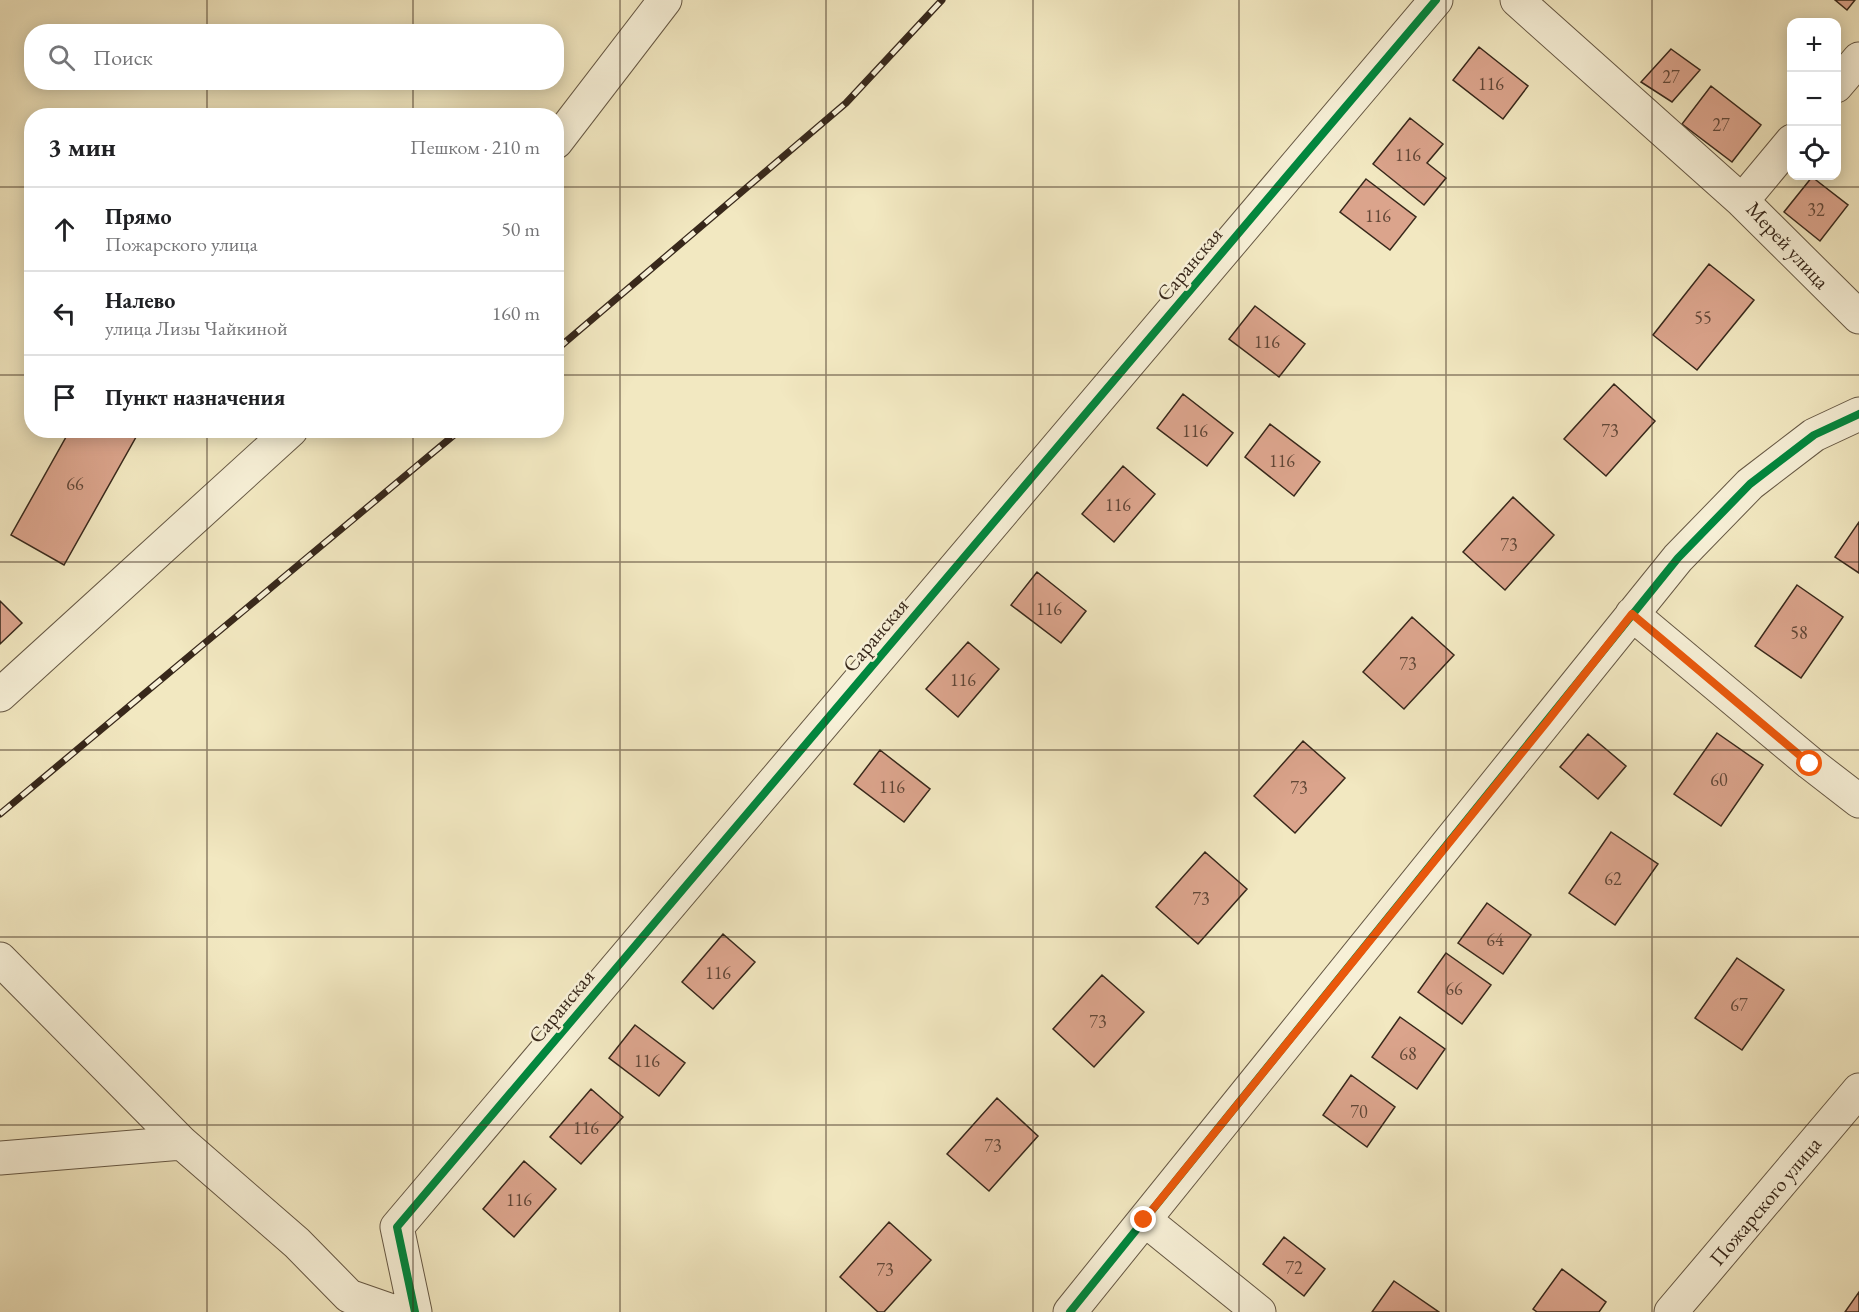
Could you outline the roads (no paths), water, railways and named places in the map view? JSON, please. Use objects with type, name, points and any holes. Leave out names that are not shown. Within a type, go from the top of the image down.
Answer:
[{"type":"street","points":[[564,132],[665,0]]},
{"type":"street","name":"Саранская","points":[[415,1312],[397,1227],[1436,0]]},
{"type":"street","points":[[1517,0],[1742,201]]},
{"type":"street","points":[[1841,80],[1859,59]]},
{"type":"street","name":"Мерей улица","points":[[1787,146],[1742,201],[1859,317]]},
{"type":"street","points":[[1070,1312],[1678,558],[1750,484],[1814,435],[1859,414]]},
{"type":"street","points":[[0,695],[282,438]]},
{"type":"street","points":[[1632,614],[1810,764],[1859,801]]},
{"type":"street","points":[[0,959],[182,1143],[297,1243],[350,1296],[395,1312]]},
{"type":"street","name":"Пожарского улица","points":[[1671,1312],[1859,1090]]},
{"type":"street","points":[[0,1158],[182,1143]]},
{"type":"street","points":[[1144,1220],[1258,1312]]},
{"type":"railway","points":[[564,343],[846,103],[942,0]]},
{"type":"railway","points":[[0,814],[450,438]]}]
